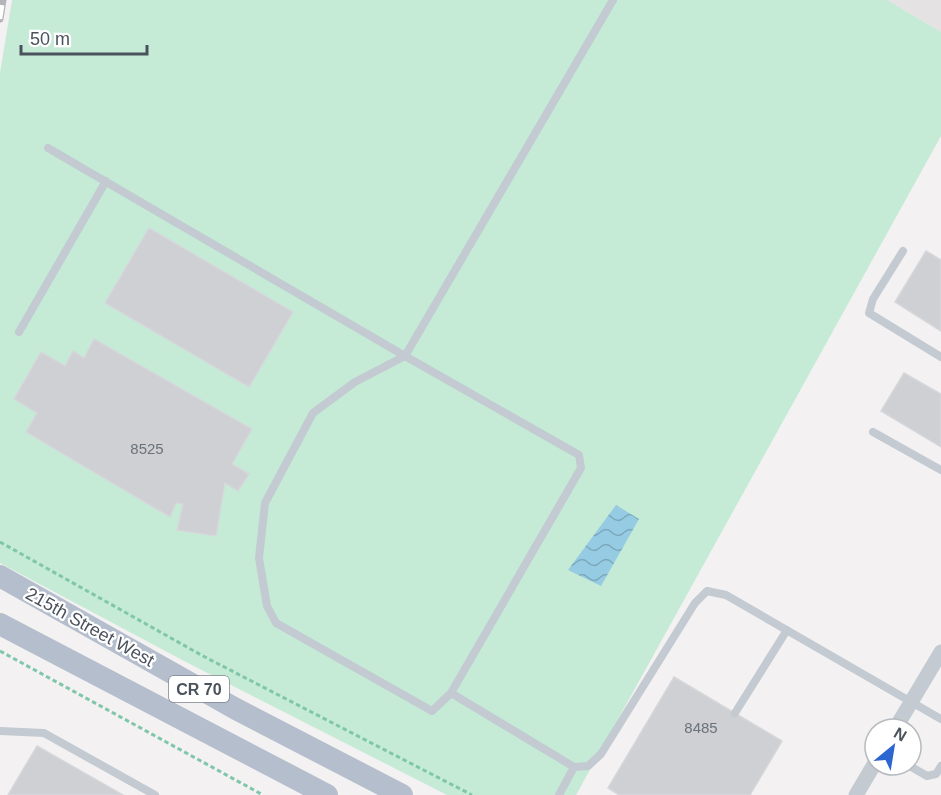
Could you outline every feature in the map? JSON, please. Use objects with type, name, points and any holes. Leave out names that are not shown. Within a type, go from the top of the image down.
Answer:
[{"type":"main road","name":"215th Street West","points":[[0,576],[236,709],[402,795]]},
{"type":"main road","name":"215th Street West","points":[[0,624],[327,795]]},
{"type":"street","points":[[902,717],[941,652]]},
{"type":"street","points":[[856,795],[867,777]]},
{"type":"lane","points":[[48,148],[405,356],[579,455],[582,468],[451,693],[432,711],[276,623],[267,606],[260,558],[265,503],[313,412],[355,382],[405,356],[613,0]]},
{"type":"lane","points":[[19,332],[106,181]]},
{"type":"lane","points":[[903,251],[873,299],[869,313],[941,357]]},
{"type":"lane","points":[[873,432],[941,470]]},
{"type":"lane","points":[[451,693],[574,767],[588,766],[601,754],[695,603],[707,591],[726,595],[941,719]]},
{"type":"lane","points":[[735,713],[787,630]]},
{"type":"lane","points":[[0,731],[44,733],[155,795]]},
{"type":"lane","points":[[923,774],[927,776],[936,774],[941,766]]},
{"type":"lane","points":[[561,795],[574,767]]},
{"type":"path","points":[[0,542],[203,656],[471,795]]},
{"type":"path","points":[[0,651],[263,795]]},
{"type":"shaded area","points":[[887,0],[941,0],[941,32]]},
{"type":"green space","points":[[12,0],[887,0],[941,32],[941,136],[576,795],[447,795],[186,662],[0,563],[0,73]]},
{"type":"water","points":[[616,505],[639,519],[601,586],[568,570]]},
{"type":"building","points":[[149,228],[293,312],[249,387],[105,303]]},
{"type":"building","points":[[926,251],[941,260],[941,331],[895,302]]},
{"type":"building","points":[[94,339],[252,429],[232,464],[249,474],[238,491],[225,483],[216,536],[177,530],[183,504],[176,503],[170,517],[26,432],[37,413],[14,399],[41,352],[65,366],[73,351],[84,358]]},
{"type":"building","points":[[904,373],[941,394],[941,447],[881,411]]},
{"type":"building","points":[[674,677],[782,741],[750,795],[619,795],[608,788]]},
{"type":"building","points":[[37,746],[123,795],[8,795]]},
{"type":"railway","points":[[0,19],[3,0]]}]
